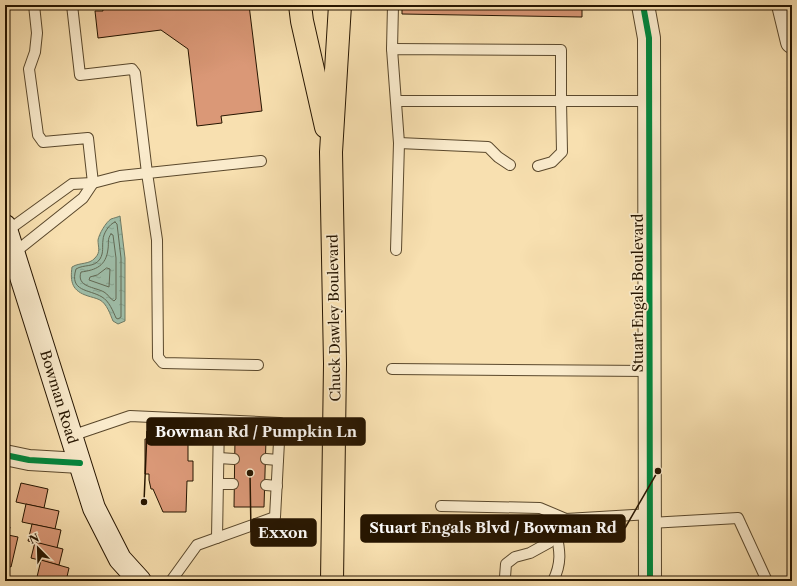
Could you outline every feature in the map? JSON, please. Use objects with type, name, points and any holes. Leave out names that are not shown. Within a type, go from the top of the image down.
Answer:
[{"type":"main road","name":"Chuck Dawley Boulevard","points":[[300,5],[302,21],[331,152]]},
{"type":"main road","name":"Chuck Dawley Boulevard","points":[[332,581],[335,364],[331,152],[340,5]]},
{"type":"street","name":"Stuart Engals Boulevard","points":[[643,5],[649,38],[650,101],[650,581]]},
{"type":"street","points":[[783,5],[792,42]]},
{"type":"street","name":"Bowman Road","points":[[8,237],[94,508],[131,577]]},
{"type":"street","points":[[5,455],[29,460],[80,463]]},
{"type":"lane","points":[[8,237],[83,198],[93,183],[88,138],[43,142],[38,135],[29,69],[35,52],[38,33],[34,5]]},
{"type":"lane","points":[[72,5],[80,75],[132,69],[135,73],[157,240],[158,357],[163,363],[258,365]]},
{"type":"lane","points":[[393,5],[392,49],[399,143],[396,250]]},
{"type":"lane","points":[[392,49],[562,50],[562,152],[552,162],[538,166]]},
{"type":"lane","points":[[396,101],[650,101]]},
{"type":"lane","points":[[399,143],[488,147],[498,157],[510,165]]},
{"type":"lane","points":[[8,237],[72,184],[93,183],[120,176],[261,161]]},
{"type":"lane","points":[[392,369],[650,371]]},
{"type":"lane","points":[[71,436],[130,416],[280,423],[275,517],[197,545],[171,581]]},
{"type":"lane","points":[[217,538],[219,420]]},
{"type":"lane","points":[[219,458],[234,459]]},
{"type":"lane","points":[[266,459],[278,460]]},
{"type":"lane","points":[[218,484],[233,484]]},
{"type":"lane","points":[[266,485],[277,486]]},
{"type":"lane","points":[[442,506],[540,508],[566,519],[738,518],[767,581]]},
{"type":"lane","points":[[506,581],[506,564],[515,557],[530,553],[550,542],[566,519]]},
{"type":"lane","points":[[553,581],[557,573],[561,554],[556,532]]},
{"type":"water","points":[[120,216],[125,258],[125,321],[118,324],[113,321],[105,304],[98,299],[83,294],[75,289],[71,272],[72,267],[78,264],[90,262],[97,256],[99,252],[98,240],[103,228],[111,219]]},
{"type":"building","points":[[102,5],[249,5],[262,111],[221,116],[222,123],[197,126],[188,49],[161,30],[98,38],[95,11],[103,11]]},
{"type":"building","points":[[402,5],[582,5],[582,17],[402,14]]},
{"type":"building","points":[[150,428],[188,429],[188,461],[193,461],[193,481],[187,481],[186,512],[163,512],[153,489],[151,489],[149,474],[145,474],[145,439],[150,439]]},
{"type":"building","points":[[235,438],[266,439],[264,507],[234,507]]},
{"type":"building","points":[[21,483],[48,489],[44,508],[16,502]]},
{"type":"building","points":[[26,504],[59,511],[55,529],[22,522]]},
{"type":"building","points":[[32,524],[61,530],[57,548],[28,541]]},
{"type":"building","points":[[5,526],[10,527],[8,535],[18,537],[11,567],[5,565]]},
{"type":"building","points":[[35,542],[63,549],[59,565],[31,558]]},
{"type":"building","points":[[41,560],[69,568],[66,581],[52,581],[37,577]]},
{"type":"cycle path","points":[[643,5],[649,38],[650,581]]},
{"type":"cycle path","points":[[5,455],[29,460],[80,463]]},
{"type":"place","name":"Stuart Engals Blvd / Bowman Rd","points":[[658,471]]},
{"type":"place","name":"Exxon","points":[[250,473]]},
{"type":"place","name":"Bowman Rd / Pumpkin Ln","points":[[144,502]]}]
